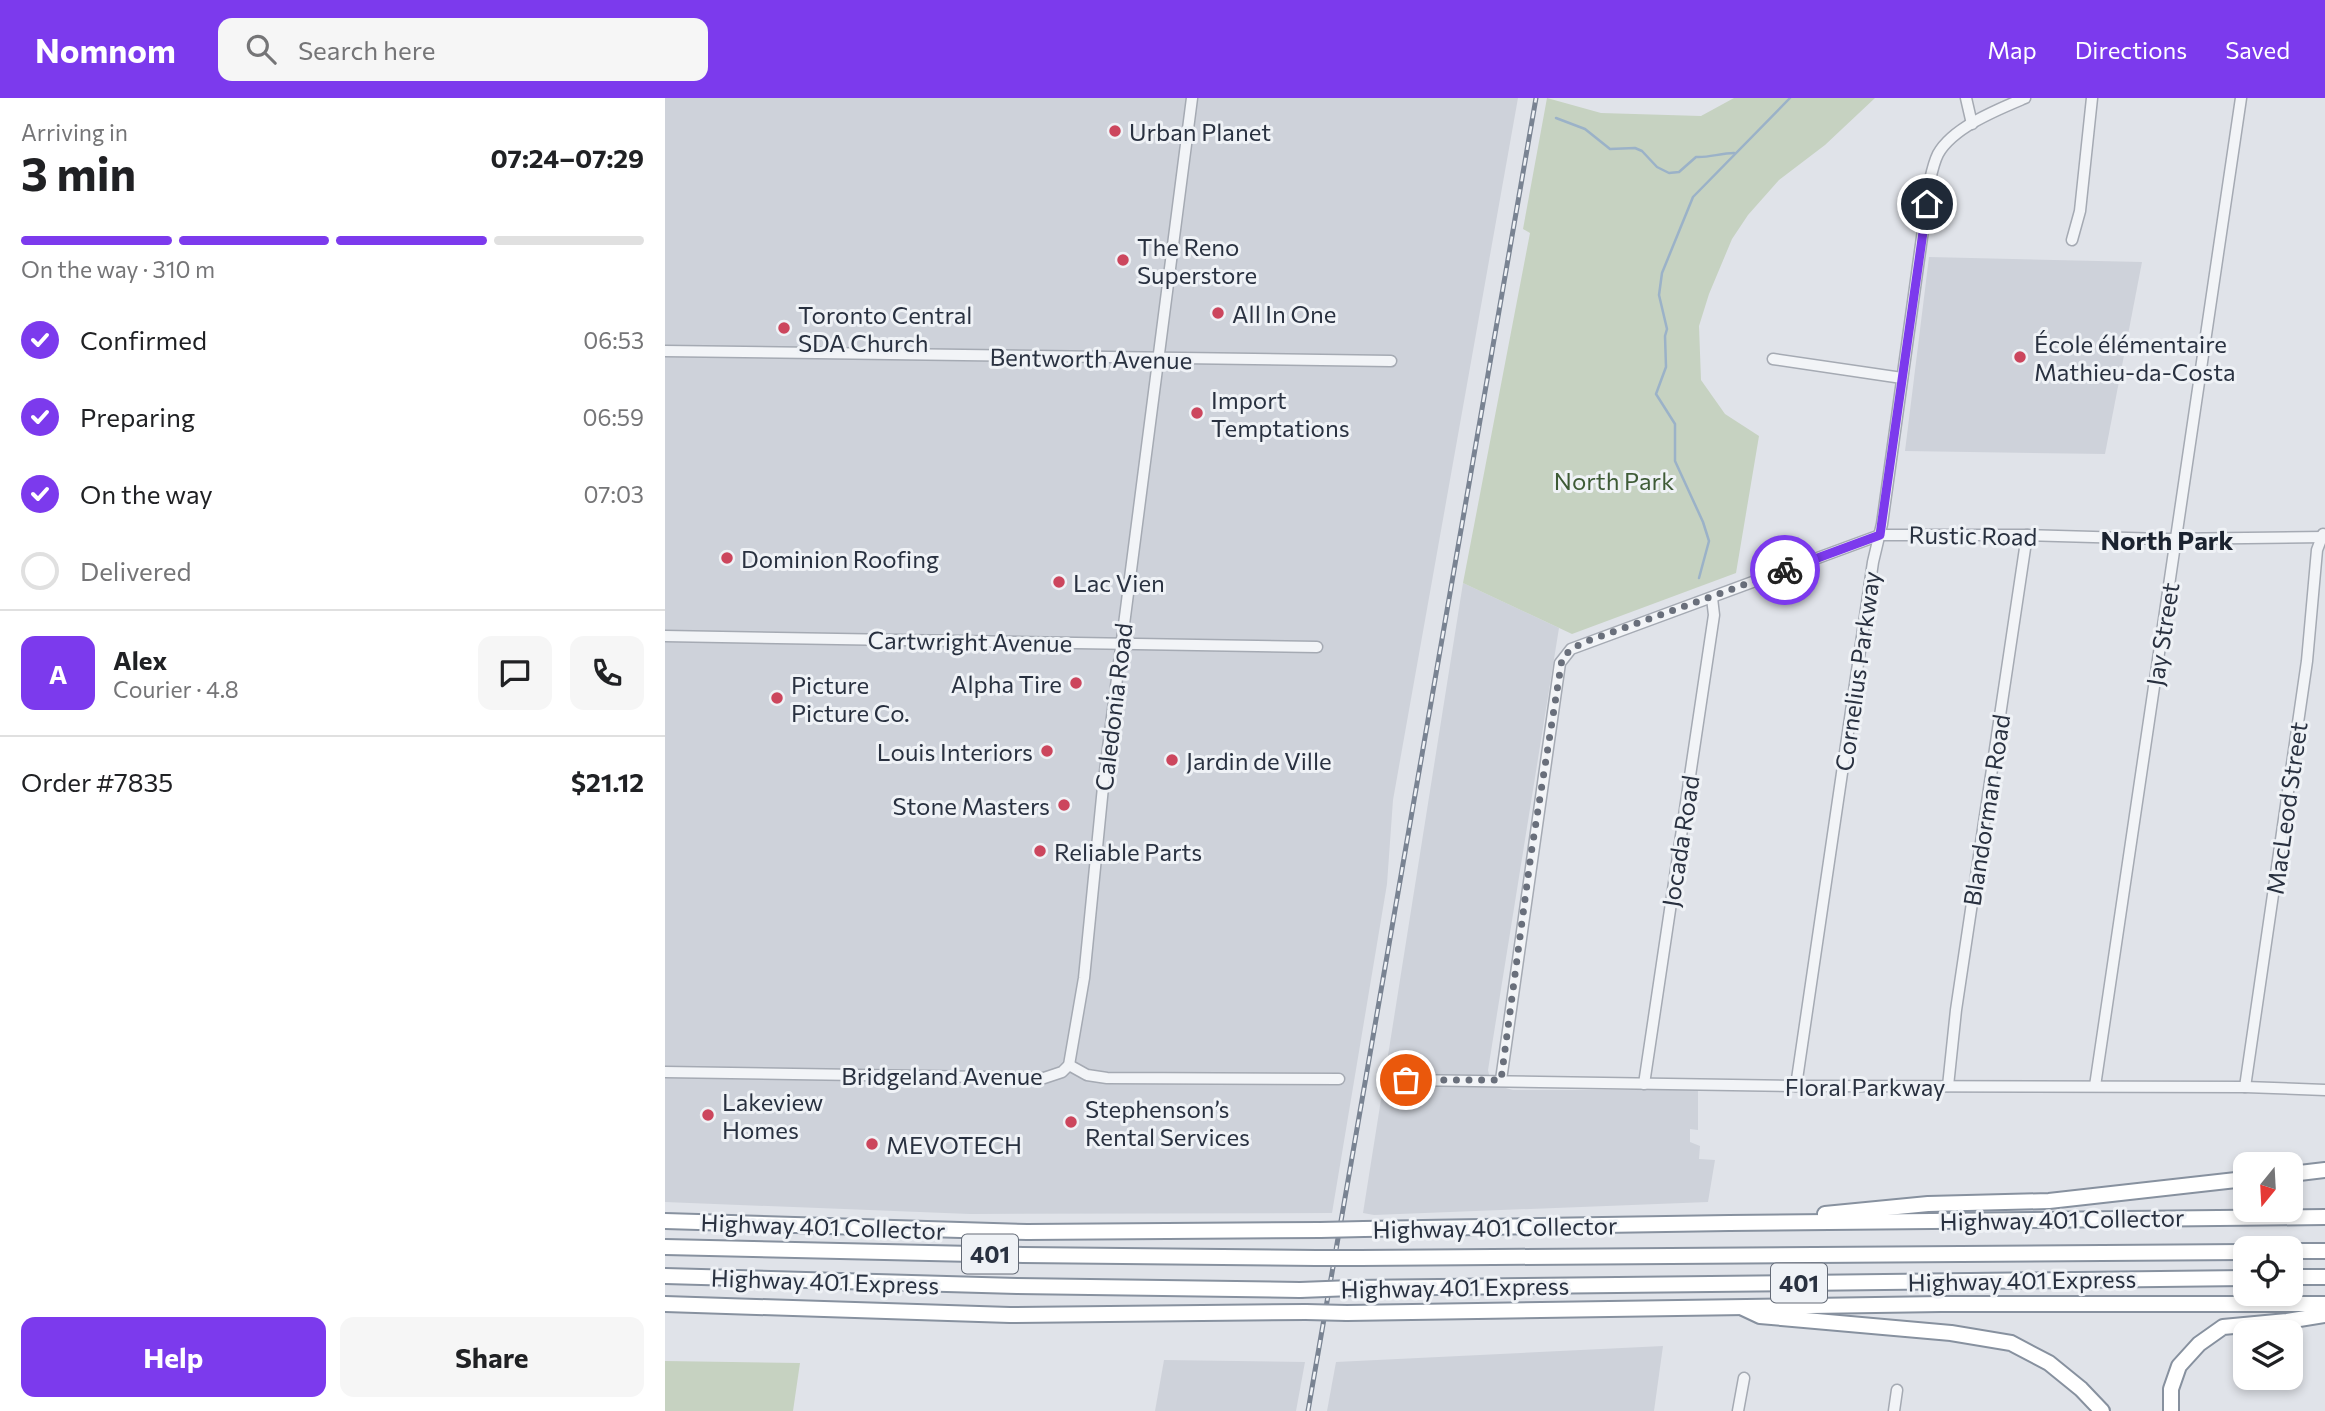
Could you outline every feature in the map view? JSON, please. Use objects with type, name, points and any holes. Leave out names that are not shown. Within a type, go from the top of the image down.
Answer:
[{"type":"highway","points":[[2303,1173],[2325,1170]]},
{"type":"highway","points":[[1729,1223],[1927,1203],[2049,1201],[2233,1180]]},
{"type":"highway","points":[[2211,1218],[2325,1208]]},
{"type":"highway","name":"Highway 401 Collector","points":[[665,1221],[1027,1232],[2325,1217]]},
{"type":"highway","name":"Highway 401 Express","points":[[665,1247],[1316,1258],[2233,1252]]},
{"type":"highway","points":[[2303,1251],[2325,1251]]},
{"type":"highway","name":"Highway 401 Express","points":[[665,1276],[1017,1286],[1300,1290],[2233,1278]]},
{"type":"highway","points":[[2303,1277],[2325,1277]]},
{"type":"highway","name":"401","points":[[665,1304],[1010,1315],[1347,1313],[1738,1306],[2325,1304]]},
{"type":"highway","points":[[1738,1306],[1760,1316],[1951,1333],[2011,1343],[2049,1363],[2081,1389],[2102,1411]]},
{"type":"highway","points":[[2171,1411],[2171,1389],[2179,1366],[2199,1344],[2223,1326],[2325,1315]]},
{"type":"street","name":"Caledonia Road","points":[[1069,1065],[1084,978],[1097,832],[1192,98]]},
{"type":"street","points":[[1966,98],[1972,124]]},
{"type":"street","name":"Cornelius Parkway","points":[[1796,1086],[1934,162],[1939,151],[1954,136],[2000,108],[2025,98]]},
{"type":"street","points":[[2073,240],[2080,211],[2092,98]]},
{"type":"street","name":"Jay Street","points":[[2095,1086],[2241,98]]},
{"type":"street","name":"Bentworth Avenue","points":[[665,351],[1391,361]]},
{"type":"street","points":[[1773,359],[1902,378]]},
{"type":"street","name":"Rustic Road","points":[[1501,1080],[1531,854],[1562,659],[1571,649],[1880,535],[2177,538],[2323,535]]},
{"type":"street","name":"Blandorman Road","points":[[1948,1086],[1956,1010],[2027,535]]},
{"type":"street","name":"MacLeod Street","points":[[2245,1087],[2301,700],[2317,550],[2323,535]]},
{"type":"street","name":"Jocada Road","points":[[1644,1084],[1714,615],[1712,598]]},
{"type":"street","name":"Cartwright Avenue","points":[[665,636],[1317,647]]},
{"type":"street","name":"Bridgeland Avenue","points":[[665,1072],[1044,1078],[1062,1072],[1069,1065],[1087,1075],[1107,1078],[1339,1079]]},
{"type":"street","name":"Floral Parkway","points":[[1406,1080],[1796,1086],[2245,1087],[2325,1090]]},
{"type":"street","points":[[1738,1411],[1744,1378]]},
{"type":"street","points":[[1894,1411],[1898,1390]]},
{"type":"shaded area","points":[[665,98],[1518,98],[1393,800],[1387,884],[1332,1213],[970,1214],[665,1202]]},
{"type":"shaded area","name":"École élémentaire Mathieu-da-Costa","points":[[1929,257],[2142,262],[2105,454],[1905,451]]},
{"type":"shaded area","points":[[1463,583],[1559,628],[1488,1070],[1491,1084],[1513,1090],[1698,1090],[1698,1130],[1690,1129],[1690,1142],[1700,1146],[1699,1159],[1715,1160],[1708,1202],[1374,1215],[1363,1213]]},
{"type":"shaded area","points":[[1663,1346],[1654,1411],[1327,1411],[1336,1362]]},
{"type":"shaded area","points":[[1164,1360],[1305,1362],[1296,1411],[1155,1411]]},
{"type":"green space","name":"North Park","points":[[1547,98],[1601,113],[1701,116],[1734,98],[1875,98],[1825,145],[1779,180],[1748,215],[1732,239],[1699,326],[1701,380],[1725,414],[1759,436],[1736,573],[1572,634],[1463,583],[1530,233],[1523,229]]},
{"type":"green space","points":[[665,1361],[800,1363],[793,1411],[665,1411]]},
{"type":"waterway","points":[[1699,578],[1709,541],[1675,461],[1675,424],[1656,394],[1666,367],[1667,329],[1659,295],[1662,273],[1693,197],[1790,98]]},
{"type":"waterway","points":[[1556,118],[1585,129],[1610,149],[1635,148],[1642,151],[1657,167],[1669,173],[1679,172],[1696,157],[1734,153]]},
{"type":"railway","points":[[1308,1411],[1536,98]]},
{"type":"way so far","points":[[1406,1080],[1501,1080],[1531,854],[1562,659],[1571,649],[1585,642],[1785,570]]},
{"type":"place","name":"Urban Planet","points":[[1115,131]]},
{"type":"place","name":"The Reno Superstore","points":[[1123,260]]},
{"type":"place","name":"All In One","points":[[1218,313]]},
{"type":"place","name":"Toronto Central SDA Church","points":[[784,328]]},
{"type":"place","name":"École élémentaire Mathieu-da-Costa","points":[[2020,357]]},
{"type":"place","name":"Import Temptations","points":[[1197,413]]},
{"type":"place","name":"Dominion Roofing","points":[[727,558]]},
{"type":"place","name":"Lac Vien","points":[[1059,582]]},
{"type":"place","name":"Alpha Tire","points":[[1076,683]]},
{"type":"place","name":"Picture Picture Co.","points":[[777,698]]},
{"type":"place","name":"Louis Interiors","points":[[1047,751]]},
{"type":"place","name":"Jardin de Ville","points":[[1172,760]]},
{"type":"place","name":"Stone Masters","points":[[1064,805]]},
{"type":"place","name":"Reliable Parts","points":[[1040,851]]},
{"type":"place","name":"Lakeview Homes","points":[[708,1115]]},
{"type":"place","name":"Stephenson’s Rental Services","points":[[1071,1122]]},
{"type":"place","name":"MEVOTECH","points":[[872,1144]]},
{"type":"district","name":"North Park","points":[[2167,539]]},
{"type":"route","points":[[1785,570],[1880,535],[1927,204]]}]
